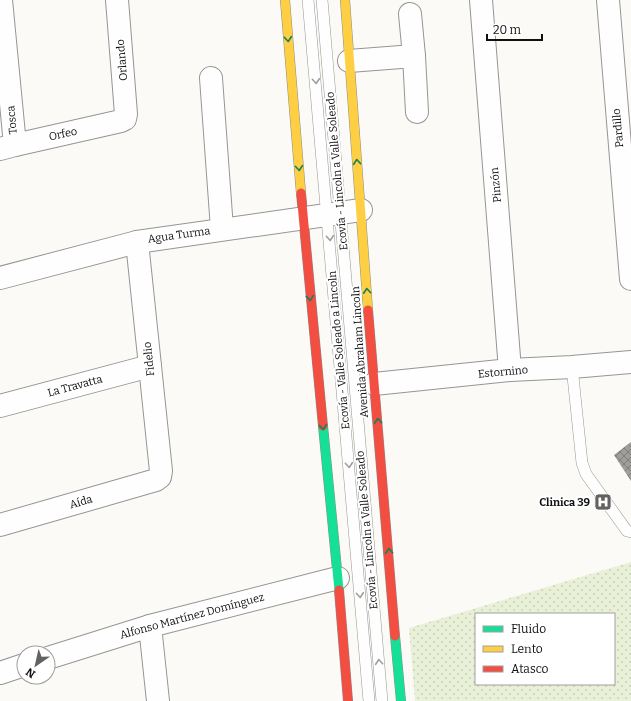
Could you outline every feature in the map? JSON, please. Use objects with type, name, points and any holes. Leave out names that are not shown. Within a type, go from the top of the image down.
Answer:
[{"type":"main road","points":[[285,0],[303,217],[338,578],[348,701]]},
{"type":"main road","name":"Avenida Abraham Lincoln","points":[[344,0],[374,384],[401,701]]},
{"type":"street","name":"Tosca","points":[[1,0],[7,147]]},
{"type":"street","name":"Orlando","points":[[117,0],[126,114],[125,119]]},
{"type":"street","name":"Pinzón","points":[[481,0],[510,370]]},
{"type":"street","name":"Pardillo","points":[[608,0],[631,279]]},
{"type":"street","points":[[410,14],[417,112]]},
{"type":"street","points":[[349,61],[414,56]]},
{"type":"street","points":[[212,78],[222,229]]},
{"type":"street","name":"Orfeo","points":[[7,147],[121,122],[125,119]]},
{"type":"street","name":"Agua Turma","points":[[0,278],[137,242],[303,217],[361,210]]},
{"type":"street","name":"Fidelio","points":[[137,242],[161,471],[160,477]]},
{"type":"street","name":"Estornino","points":[[374,384],[510,370],[631,362]]},
{"type":"street","name":"La Travatta","points":[[0,406],[150,366]]},
{"type":"street","name":"Aída","points":[[0,525],[156,480],[160,477]]},
{"type":"street","name":"Alfonso Martínez Domínguez","points":[[56,655],[150,626],[338,578]]},
{"type":"street","points":[[150,626],[158,701]]},
{"type":"street","points":[[0,673],[16,668]]},
{"type":"lane","name":"Ecovía - Valle Soleado a Lincoln","points":[[308,0],[334,213],[369,701]]},
{"type":"lane","name":"Ecovía - Lincoln a Valle Soleado","points":[[322,0],[334,213],[382,701]]},
{"type":"lane","points":[[572,367],[582,463],[586,474],[627,531],[631,532]]},
{"type":"green space","points":[[631,562],[631,701],[415,701],[409,628]]},
{"type":"building","points":[[631,442],[631,481],[614,455]]},
{"type":"traffic: fast","points":[[323,426],[339,590]]},
{"type":"traffic: fast","points":[[395,636],[401,701]]},
{"type":"traffic: slow","points":[[285,0],[301,193]]},
{"type":"traffic: slow","points":[[345,0],[368,310]]},
{"type":"traffic: jam","points":[[301,193],[323,426]]},
{"type":"traffic: jam","points":[[368,310],[395,636]]},
{"type":"traffic: jam","points":[[339,590],[348,701]]},
{"type":"place","name":"Clinica 39","points":[[603,502]]}]
